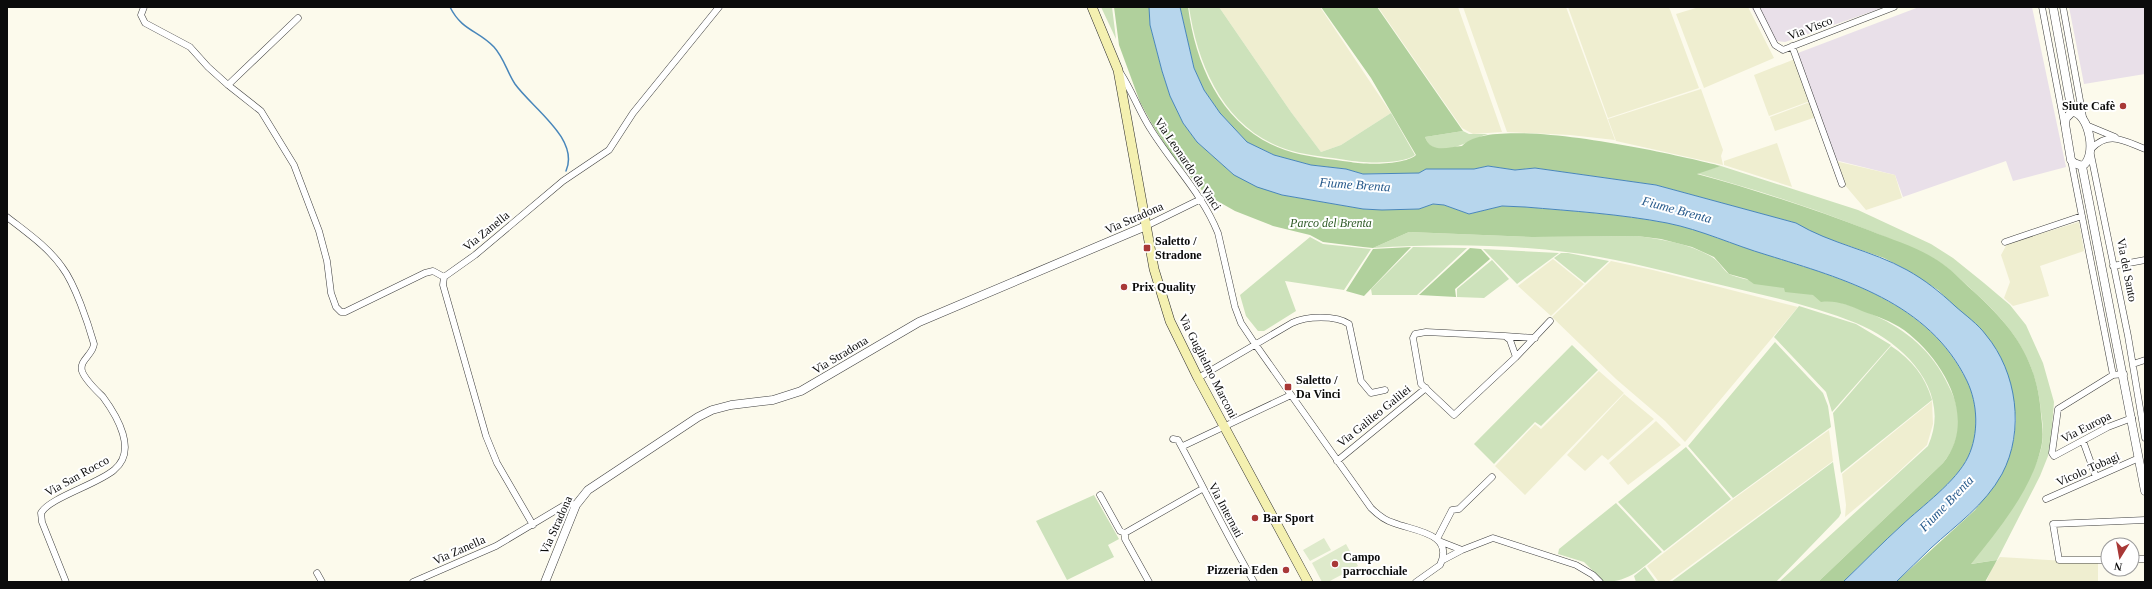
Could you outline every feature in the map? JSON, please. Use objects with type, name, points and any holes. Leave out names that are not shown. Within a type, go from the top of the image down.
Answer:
[{"type":"main road","name":"Via Guglielmo Marconi","points":[[1092,7],[1118,70],[1154,269],[1163,302],[1180,342],[1198,378],[1308,582]]},
{"type":"street","points":[[144,7],[141,15],[145,23],[190,47],[228,86],[261,112],[294,165],[319,231],[327,261],[331,292],[338,310],[341,312],[348,310],[425,273],[433,271],[444,277],[443,285],[486,436],[497,463],[533,525]]},
{"type":"street","name":"Via Zanella","points":[[444,277],[475,255],[548,192],[608,150],[633,113],[719,7]]},
{"type":"street","name":"Via Visco","points":[[1756,7],[1775,45],[1783,50],[1894,7]]},
{"type":"street","points":[[2042,7],[2113,375],[2124,374]]},
{"type":"street","points":[[2053,7],[2072,112]]},
{"type":"street","name":"Via del Santo","points":[[2063,7],[2128,341],[2145,438]]},
{"type":"street","points":[[228,86],[298,18]]},
{"type":"street","points":[[1792,46],[1842,184]]},
{"type":"street","points":[[2064,70],[2075,68]]},
{"type":"street","name":"Via Leonardo da Vinci","points":[[1118,70],[1149,127],[1201,199],[1218,233],[1238,315],[1256,344],[1337,461],[1374,512],[1392,523],[1428,534],[1462,550]]},
{"type":"street","points":[[2064,124],[2066,118],[2072,112]]},
{"type":"street","points":[[2072,112],[2077,112],[2083,116]]},
{"type":"street","points":[[2086,125],[2145,149]]},
{"type":"street","points":[[2082,166],[2088,161],[2091,152],[2100,140],[2107,138],[2118,139]]},
{"type":"street","points":[[2071,160],[2082,166]]},
{"type":"street","points":[[2082,166],[2124,374],[2145,491]]},
{"type":"street","name":"Via Stradona","points":[[545,582],[576,505],[588,490],[698,417],[712,410],[731,405],[773,400],[801,391],[919,322],[1146,226],[1201,199]]},
{"type":"street","points":[[2005,242],[2082,216]]},
{"type":"street","name":"Via San Rocco","points":[[7,217],[41,245],[59,263],[67,274],[94,344],[92,351],[82,364],[83,372],[108,405],[124,436],[124,453],[119,465],[114,471],[81,490],[50,503],[41,513],[42,522],[66,582]]},
{"type":"street","points":[[2113,266],[2145,260]]},
{"type":"street","name":"Via del Santo","points":[[2100,306],[2110,304]]},
{"type":"street","points":[[1198,378],[1299,320],[1314,317],[1346,322],[1350,328],[1361,381],[1371,393],[1385,390]]},
{"type":"street","points":[[1536,338],[1426,332],[1415,334],[1413,338],[1420,384],[1454,415],[1536,338],[1550,322]]},
{"type":"street","points":[[1505,336],[1510,340],[1516,357]]},
{"type":"street","points":[[2117,343],[2128,341]]},
{"type":"street","points":[[2132,364],[2145,360]]},
{"type":"street","name":"Via Europa","points":[[2113,375],[2058,408],[2052,454],[2054,456],[2124,420],[2132,418]]},
{"type":"street","name":"Via Galileo Galilei","points":[[1337,461],[1426,388]]},
{"type":"street","points":[[1173,439],[1178,440],[1183,446],[1292,395]]},
{"type":"street","points":[[2083,441],[2096,477]]},
{"type":"street","name":"Via Internati","points":[[1183,446],[1202,489],[1253,582]]},
{"type":"street","name":"Vicolo Tobagi","points":[[2046,499],[2139,458]]},
{"type":"street","points":[[1443,560],[1443,552],[1438,540],[1452,510],[1459,509],[1492,477]]},
{"type":"street","points":[[1125,533],[1202,489]]},
{"type":"street","points":[[1100,495],[1120,531],[1125,533]]},
{"type":"street","name":"Via Zanella","points":[[413,582],[496,546],[568,504],[576,505]]},
{"type":"street","points":[[2100,560],[2059,560],[2053,524],[2145,520]]},
{"type":"street","points":[[1125,533],[1125,539],[1149,582]]},
{"type":"street","points":[[1416,582],[1434,571],[1443,560],[1462,550],[1493,538],[1576,564],[1600,582]]},
{"type":"street","points":[[317,573],[322,582]]},
{"type":"shaded area","points":[[1751,7],[1885,7],[1785,42],[1769,40]]},
{"type":"shaded area","points":[[1919,7],[2032,7],[2066,167],[2013,181],[2006,161],[1903,197],[1895,175],[1835,160],[1798,53]]},
{"type":"shaded area","points":[[2069,7],[2145,7],[2145,74],[2084,84]]},
{"type":"green space","points":[[1101,7],[1112,7],[1116,39]]},
{"type":"green space","name":"Parco del Brenta","points":[[1114,7],[1149,7],[1150,25],[1170,96],[1183,123],[1197,142],[1234,175],[1282,195],[1363,209],[1419,209],[1433,204],[1444,205],[1469,214],[1502,206],[1632,217],[1680,226],[1705,234],[1825,274],[1882,297],[1931,331],[1951,354],[1967,381],[1971,390],[1976,419],[1974,439],[1968,457],[1955,476],[1938,493],[1843,582],[1818,582],[1943,463],[1953,446],[1958,428],[1957,409],[1952,391],[1943,373],[1932,357],[1904,330],[1883,319],[1847,305],[1837,302],[1821,302],[1813,295],[1785,292],[1784,288],[1754,284],[1747,279],[1729,274],[1714,257],[1692,247],[1661,239],[1637,236],[1532,237],[1409,232],[1373,248],[1323,242],[1310,235],[1273,226],[1235,211],[1205,194],[1171,154],[1152,124],[1140,102],[1119,45]]},
{"type":"green space","points":[[1180,7],[1188,7],[1192,30],[1206,74],[1217,94],[1230,112],[1245,127],[1264,140],[1285,150],[1318,158],[1366,164],[1403,161],[1416,155],[1371,78],[1321,7],[1377,7],[1463,131],[1425,137],[1431,146],[1436,148],[1446,148],[1462,146],[1480,137],[1509,133],[1545,134],[1586,139],[1666,153],[1721,166],[1697,174],[1785,200],[1850,223],[1913,247],[1942,263],[1986,303],[2010,330],[2020,344],[2028,360],[2039,394],[2043,435],[2041,448],[2030,479],[2022,495],[2002,524],[1971,564],[1997,560],[1985,582],[1896,582],[1975,510],[2002,474],[2014,439],[2016,419],[2011,387],[1997,350],[1938,290],[1907,270],[1884,258],[1812,233],[1796,223],[1656,185],[1535,168],[1515,170],[1488,166],[1474,169],[1426,169],[1419,173],[1363,174],[1346,169],[1311,165],[1274,155],[1247,142],[1220,113],[1204,90],[1194,68]]},
{"type":"green space","points":[[1189,7],[1219,7],[1291,112],[1321,152],[1341,145],[1391,113],[1415,155],[1392,162],[1371,162],[1313,155],[1292,151],[1269,142],[1250,130],[1233,114],[1220,96],[1208,75],[1193,30]]},
{"type":"green space","points":[[1219,7],[1320,7],[1391,113],[1341,145],[1321,152],[1291,112]]},
{"type":"green space","points":[[1378,7],[1458,7],[1502,132],[1473,134],[1462,128]]},
{"type":"green space","points":[[1463,7],[1566,7],[1615,140],[1570,135],[1507,132]]},
{"type":"green space","points":[[1568,7],[1669,7],[1699,88],[1608,118]]},
{"type":"green space","points":[[1699,7],[1748,7],[1774,58],[1704,88],[1676,14]]},
{"type":"green space","points":[[1795,59],[1810,101],[1769,116],[1754,75]]},
{"type":"green space","points":[[1701,89],[1723,150],[1721,156],[1723,165],[1616,141],[1608,119]]},
{"type":"green space","points":[[1810,102],[1816,117],[1775,131],[1770,117]]},
{"type":"green space","points":[[1463,131],[1469,134],[1488,134],[1454,148],[1445,149],[1437,149],[1430,145],[1425,137]]},
{"type":"green space","points":[[1777,143],[1792,187],[1724,165],[1724,161]]},
{"type":"green space","points":[[1835,161],[1895,175],[1902,198],[1866,210],[1844,184]]},
{"type":"green space","points":[[1721,166],[1858,210],[1931,244],[1953,258],[2010,305],[2026,325],[2043,363],[2054,402],[2051,440],[2048,456],[2040,476],[1997,560],[1970,564],[1990,539],[2021,493],[2036,463],[2041,449],[2043,435],[2038,392],[2027,358],[2019,342],[2009,328],[1984,301],[1946,266],[1935,259],[1872,232],[1814,210],[1756,190],[1696,173]]},
{"type":"green space","points":[[2079,222],[2084,251],[2040,266],[2049,296],[2013,306],[2004,298],[2010,282],[2001,255],[2007,244]]},
{"type":"green space","points":[[1409,232],[1532,237],[1637,236],[1656,239],[1685,245],[1703,252],[1719,263],[1729,274],[1734,276],[1806,293],[1857,308],[1880,318],[1902,331],[1922,347],[1939,368],[1952,393],[1958,411],[1958,430],[1953,447],[1943,463],[1818,582],[1779,582],[1928,446],[1934,426],[1934,406],[1929,388],[1919,371],[1906,356],[1891,342],[1874,331],[1822,311],[1769,296],[1623,262],[1566,252],[1518,247],[1445,245],[1373,248]]},
{"type":"green space","points":[[1310,237],[1323,244],[1371,249],[1344,290],[1285,281],[1296,311],[1264,331],[1258,331],[1246,316],[1240,295]]},
{"type":"green space","points":[[1411,247],[1364,296],[1346,291],[1373,249]]},
{"type":"green space","points":[[1413,247],[1467,248],[1417,295],[1372,295],[1371,289]]},
{"type":"green space","points":[[1470,248],[1481,249],[1490,259],[1455,289],[1456,297],[1419,295]]},
{"type":"green space","points":[[1483,249],[1559,253],[1517,284]]},
{"type":"green space","points":[[1561,253],[1609,261],[1585,283],[1554,258]]},
{"type":"green space","points":[[1553,259],[1584,284],[1551,316],[1518,286]]},
{"type":"green space","points":[[1492,260],[1509,279],[1484,298],[1457,297],[1457,289]]},
{"type":"green space","points":[[1611,261],[1653,270],[1798,307],[1685,442],[1665,421],[1616,379],[1552,317]]},
{"type":"green space","points":[[1799,306],[1856,324],[1891,345],[1832,412],[1826,392],[1774,337]]},
{"type":"green space","points":[[1775,342],[1823,393],[1828,406],[1831,427],[1733,498],[1688,446]]},
{"type":"green space","points":[[1572,345],[1598,370],[1541,426],[1535,422],[1494,464],[1474,444]]},
{"type":"green space","points":[[1891,346],[1899,351],[1917,369],[1926,383],[1932,400],[1841,473],[1833,413]]},
{"type":"green space","points":[[1599,371],[1624,393],[1525,495],[1495,466],[1535,424],[1541,429]]},
{"type":"green space","points":[[1624,394],[1654,419],[1608,460],[1602,455],[1585,471],[1567,455]]},
{"type":"green space","points":[[1932,401],[1933,424],[1927,445],[1893,477],[1845,517],[1846,505],[1842,474]]},
{"type":"green space","points":[[1656,421],[1681,445],[1628,485],[1609,463]]},
{"type":"green space","points":[[1829,430],[1833,461],[1668,582],[1659,582],[1647,566],[1732,500]]},
{"type":"green space","points":[[1686,447],[1731,499],[1664,551],[1618,502]]},
{"type":"green space","points":[[1833,462],[1841,513],[1839,517],[1776,582],[1671,582]]},
{"type":"green space","points":[[1094,495],[1119,539],[1108,545],[1114,557],[1067,580],[1036,521]]},
{"type":"green space","points":[[1616,503],[1662,552],[1636,573],[1621,579],[1604,582],[1584,562],[1558,554],[1559,549]]},
{"type":"green space","points":[[1324,538],[1331,550],[1310,561],[1303,550]]},
{"type":"green space","name":"Campo parrocchiale","points":[[1346,544],[1358,566],[1328,582],[1322,582],[1312,563]]},
{"type":"green space","points":[[2000,557],[2098,563],[2098,582],[1986,582],[1993,566]]},
{"type":"green space","points":[[1645,567],[1656,582],[1636,582],[1634,576]]},
{"type":"water","name":"Fiume Brenta","points":[[1149,7],[1180,7],[1194,68],[1204,90],[1220,113],[1247,142],[1274,155],[1311,165],[1346,169],[1363,174],[1419,173],[1426,169],[1474,169],[1488,166],[1515,170],[1535,168],[1656,185],[1796,223],[1823,236],[1879,257],[1907,270],[1938,291],[1979,327],[1997,350],[2005,366],[2011,384],[2015,421],[2014,439],[2002,474],[1979,505],[1896,582],[1843,582],[1955,476],[1963,466],[1972,448],[1976,419],[1971,390],[1951,354],[1931,331],[1882,297],[1854,285],[1705,234],[1667,223],[1614,215],[1525,207],[1502,206],[1469,214],[1444,205],[1433,204],[1419,209],[1363,209],[1282,195],[1257,187],[1234,175],[1197,142],[1183,123],[1170,96],[1162,71],[1150,25]]},
{"type":"waterway","points":[[450,7],[465,26],[488,41],[494,47],[515,84],[552,124],[566,147],[569,159],[566,171]]},
{"type":"place","name":"Siute Cafè","points":[[2123,106]]},
{"type":"place","name":"Saletto / Stradone","points":[[1147,248]]},
{"type":"place","name":"Prix Quality","points":[[1124,287]]},
{"type":"place","name":"Saletto / Da Vinci","points":[[1288,387]]},
{"type":"place","name":"Bar Sport","points":[[1255,518]]},
{"type":"place","name":"Campo parrocchiale","points":[[1335,564]]},
{"type":"place","name":"Pizzeria Eden","points":[[1286,570]]}]
